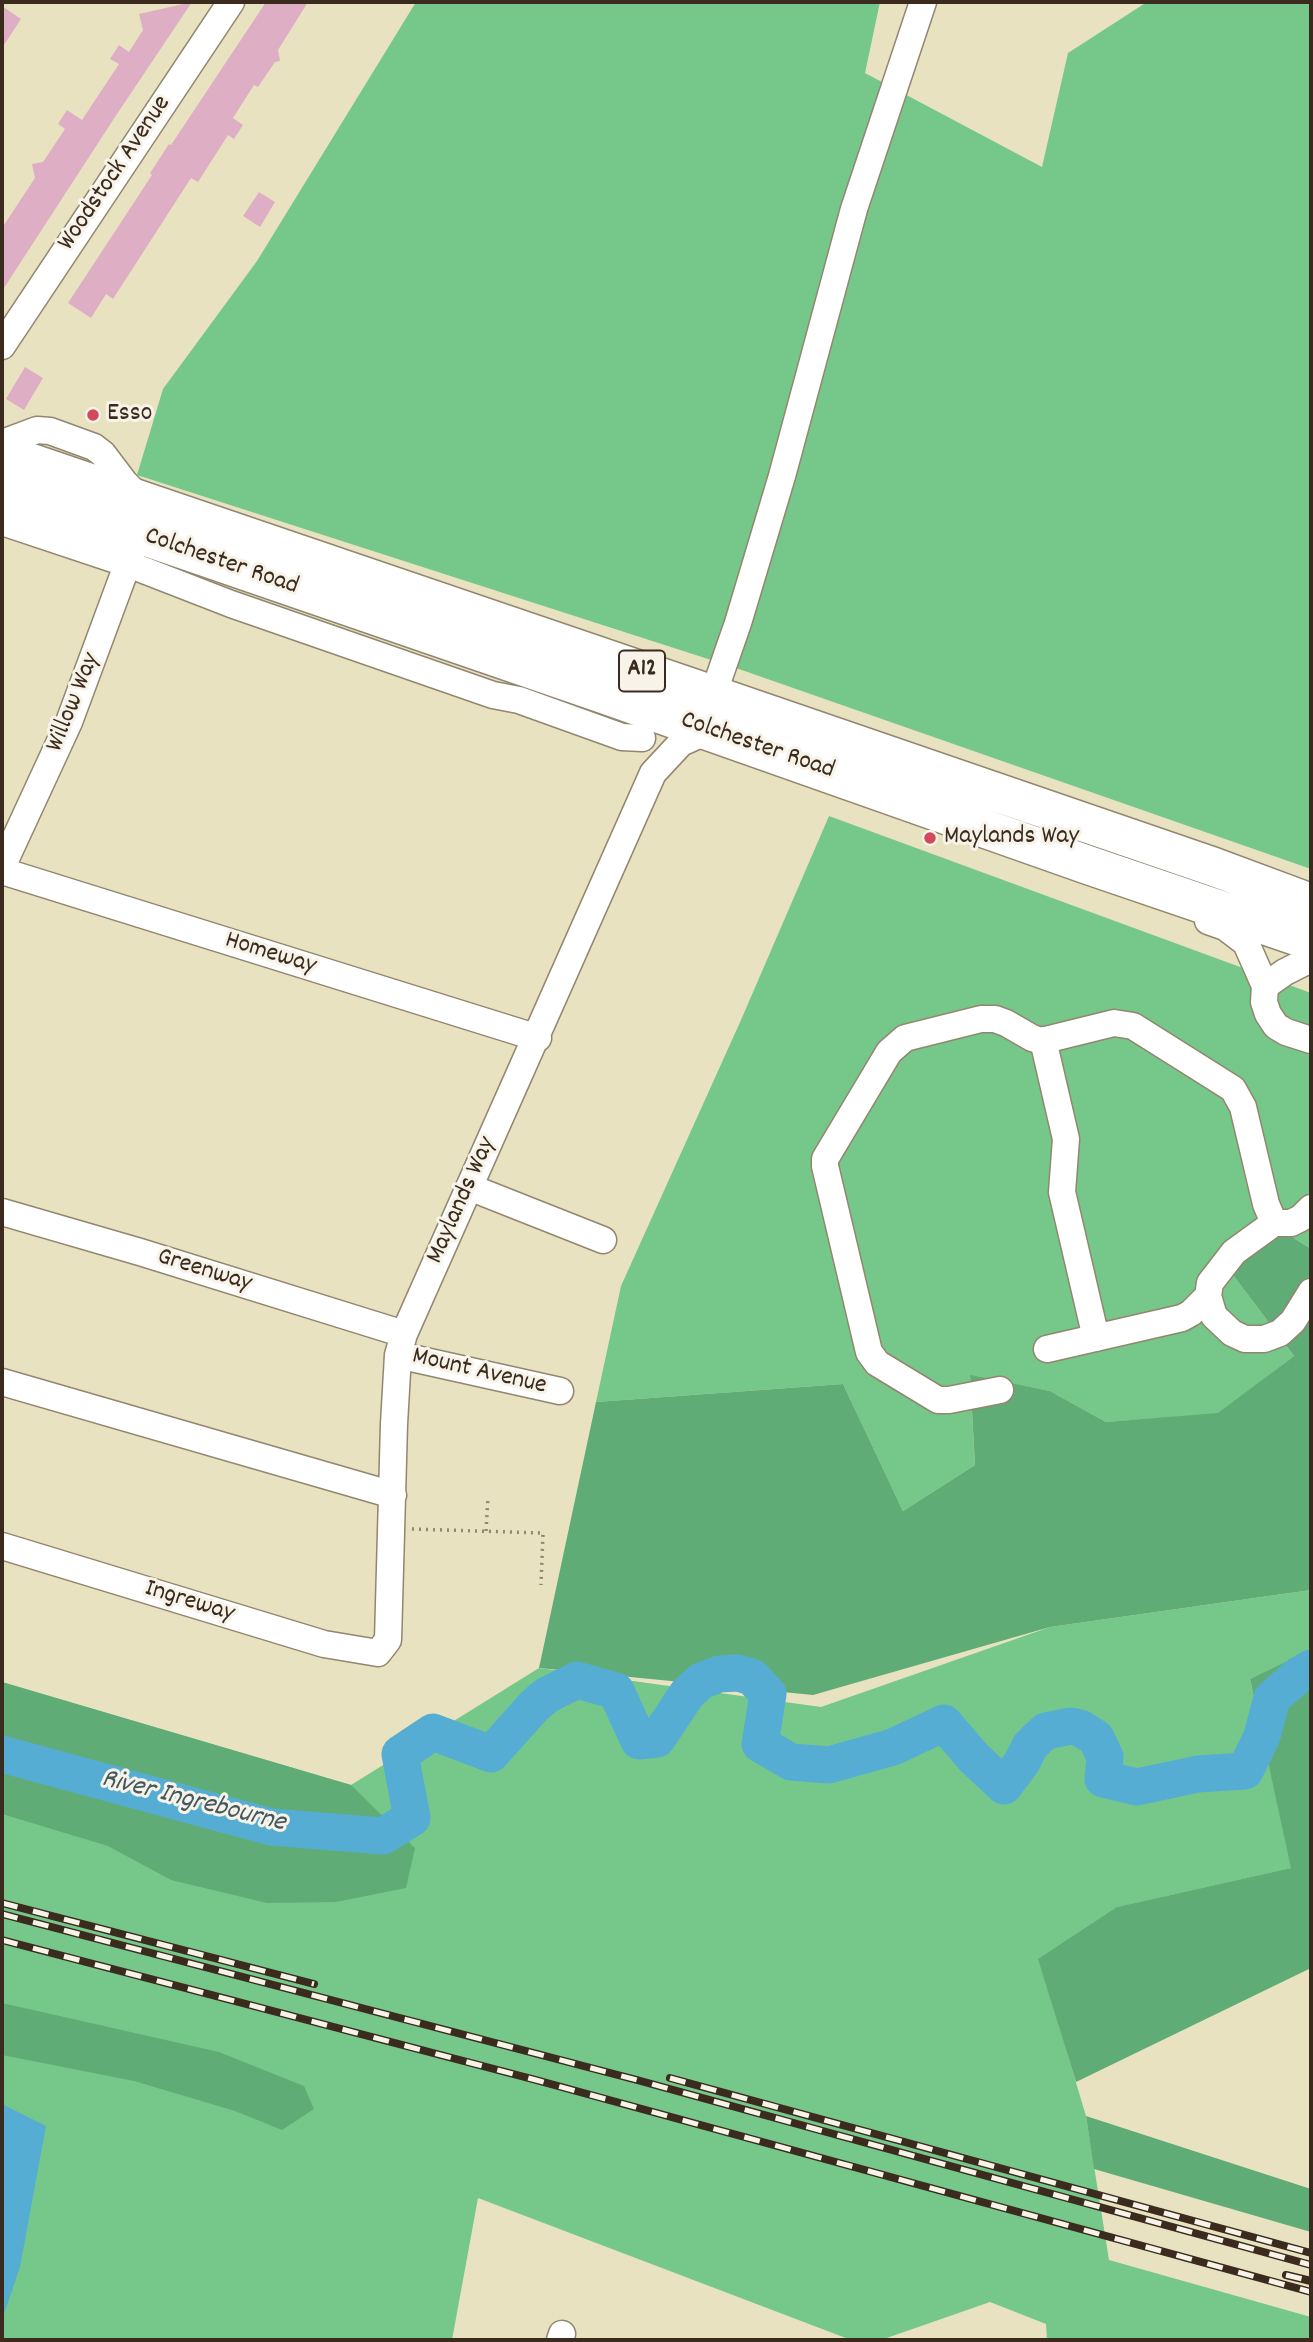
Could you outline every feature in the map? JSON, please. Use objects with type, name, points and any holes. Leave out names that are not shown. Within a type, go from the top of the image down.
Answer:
[{"type":"highway","name":"Colchester Road","points":[[2,453],[138,534],[606,695],[1214,867],[1301,897]]},
{"type":"highway","name":"Colchester Road","points":[[2,491],[704,721],[1088,865],[1311,941]]},
{"type":"street","name":"Woodstock Avenue","points":[[2,346],[231,2]]},
{"type":"street","points":[[704,721],[735,634],[782,476],[854,209],[923,2]]},
{"type":"street","points":[[2,443],[37,430],[50,431],[94,447],[103,454],[135,494],[138,534]]},
{"type":"street","name":"Colchester Road","points":[[2,522],[138,534],[230,604],[622,737],[644,740],[704,721]]},
{"type":"street","name":"Willow Way","points":[[2,869],[69,722],[138,534]]},
{"type":"street","points":[[606,695],[644,740],[653,758],[653,773]]},
{"type":"street","name":"Maylands Way","points":[[378,1653],[388,1640],[401,1344],[653,773],[704,721]]},
{"type":"street","points":[[1088,865],[1170,908],[1237,934],[1246,943],[1265,986],[1264,1002],[1276,1026],[1311,1040]]},
{"type":"street","name":"Homeway","points":[[2,869],[537,1038]]},
{"type":"street","points":[[1265,986],[1296,965],[1311,959]]},
{"type":"street","points":[[999,1390],[949,1400],[938,1399],[927,1395],[872,1358],[825,1159],[889,1052],[905,1038],[981,1019],[995,1019],[1032,1038],[1043,1040],[1114,1023],[1133,1026],[1225,1082],[1239,1097],[1266,1204],[1274,1223]]},
{"type":"street","points":[[1043,1040],[1066,1139],[1062,1192],[1096,1338]]},
{"type":"street","points":[[469,1187],[603,1240]]},
{"type":"street","points":[[1311,1208],[1301,1218],[1290,1223],[1274,1223],[1247,1242],[1227,1261],[1210,1283],[1208,1296],[1214,1316],[1232,1333],[1245,1339],[1264,1339],[1280,1333],[1293,1321],[1311,1292]]},
{"type":"street","name":"Greenway","points":[[2,1212],[140,1252],[401,1344]]},
{"type":"street","points":[[1047,1349],[1182,1318],[1208,1296]]},
{"type":"street","name":"Mount Avenue","points":[[401,1344],[560,1391]]},
{"type":"street","points":[[2,1382],[393,1495]]},
{"type":"street","name":"Ingreway","points":[[2,1546],[324,1644],[378,1653]]},
{"type":"path","points":[[486,1531],[488,1497]]},
{"type":"path","points":[[392,1529],[543,1533],[541,1585]]},
{"type":"green space","points":[[416,2],[880,2],[865,73],[1042,167],[1068,53],[1147,2],[1311,2],[1311,869],[736,668],[137,475],[163,389],[257,261]]},
{"type":"green space","points":[[829,816],[1311,993],[1311,1249],[1267,1221],[1227,1267],[1294,1356],[1218,1414],[1106,1422],[1050,1391],[970,1376],[975,1465],[903,1511],[843,1384],[596,1402],[621,1286]]},
{"type":"green space","points":[[1267,1221],[1311,1249],[1311,1590],[1050,1627],[813,1695],[539,1668],[596,1402],[843,1384],[903,1511],[975,1465],[970,1375],[1050,1391],[1106,1422],[1218,1413],[1294,1356],[1227,1267]]},
{"type":"green space","points":[[1311,1590],[1311,1653],[1250,1679],[1292,1868],[1118,1907],[1039,1959],[1086,2116],[1109,2260],[1311,2317],[1311,2340],[1047,2340],[1046,2324],[990,2302],[881,2340],[851,2340],[478,2198],[452,2340],[2,2340],[2,1682],[351,1785],[539,1668],[821,1707],[1050,1627]]},
{"type":"green space","points":[[1311,1650],[1311,1968],[1076,2082],[1038,1959],[1117,1907],[1291,1868],[1250,1679]]},
{"type":"green space","points":[[2,1682],[351,1785],[415,1848],[406,1888],[336,1902],[267,1903],[171,1880],[108,1846],[2,1814]]},
{"type":"green space","points":[[2,2003],[219,2052],[304,2086],[314,2109],[282,2130],[235,2111],[134,2081],[2,2055]]},
{"type":"green space","points":[[1086,2116],[1311,2189],[1311,2232],[1094,2169]]},
{"type":"water","points":[[2,2104],[46,2126],[20,2267],[2,2320]]},
{"type":"building","points":[[192,2],[2,291],[2,228],[35,178],[32,164],[43,162],[65,129],[58,124],[67,110],[82,120],[119,64],[110,59],[119,45],[129,52],[143,30],[139,14]]},
{"type":"building","points":[[266,2],[308,2],[278,50],[280,61],[275,62],[258,87],[254,85],[233,118],[243,125],[234,139],[228,135],[198,182],[191,178],[113,299],[106,294],[91,318],[68,303],[152,175],[150,173],[169,144],[171,145]]},
{"type":"building","points":[[2,6],[21,19],[2,48]]},
{"type":"building","points":[[259,192],[275,202],[260,227],[243,216]]},
{"type":"building","points":[[25,367],[43,378],[24,410],[6,399]]},
{"type":"waterway","name":"River Ingrebourne","points":[[2,1754],[271,1827],[383,1836],[412,1818],[400,1754],[433,1732],[491,1754],[535,1705],[547,1695],[577,1680],[616,1691],[639,1741],[657,1739],[687,1694],[701,1681],[719,1674],[738,1673],[752,1677],[768,1694],[760,1744],[791,1762],[829,1765],[893,1747],[944,1723],[974,1758],[1004,1786],[1039,1737],[1046,1731],[1071,1726],[1096,1738],[1105,1757],[1103,1779],[1137,1787],[1198,1774],[1245,1771],[1262,1736],[1272,1698],[1311,1668]]},
{"type":"railway","points":[[2,1903],[314,1984]]},
{"type":"railway","points":[[2,1914],[637,2080],[1311,2265]]},
{"type":"railway","points":[[2,1940],[536,2080],[1311,2292]]},
{"type":"railway","points":[[670,2078],[1311,2253]]},
{"type":"railway","points":[[1286,2275],[1311,2281]]},
{"type":"place","name":"Esso","points":[[93,415]]},
{"type":"place","name":"Maylands Way","points":[[930,838]]}]
